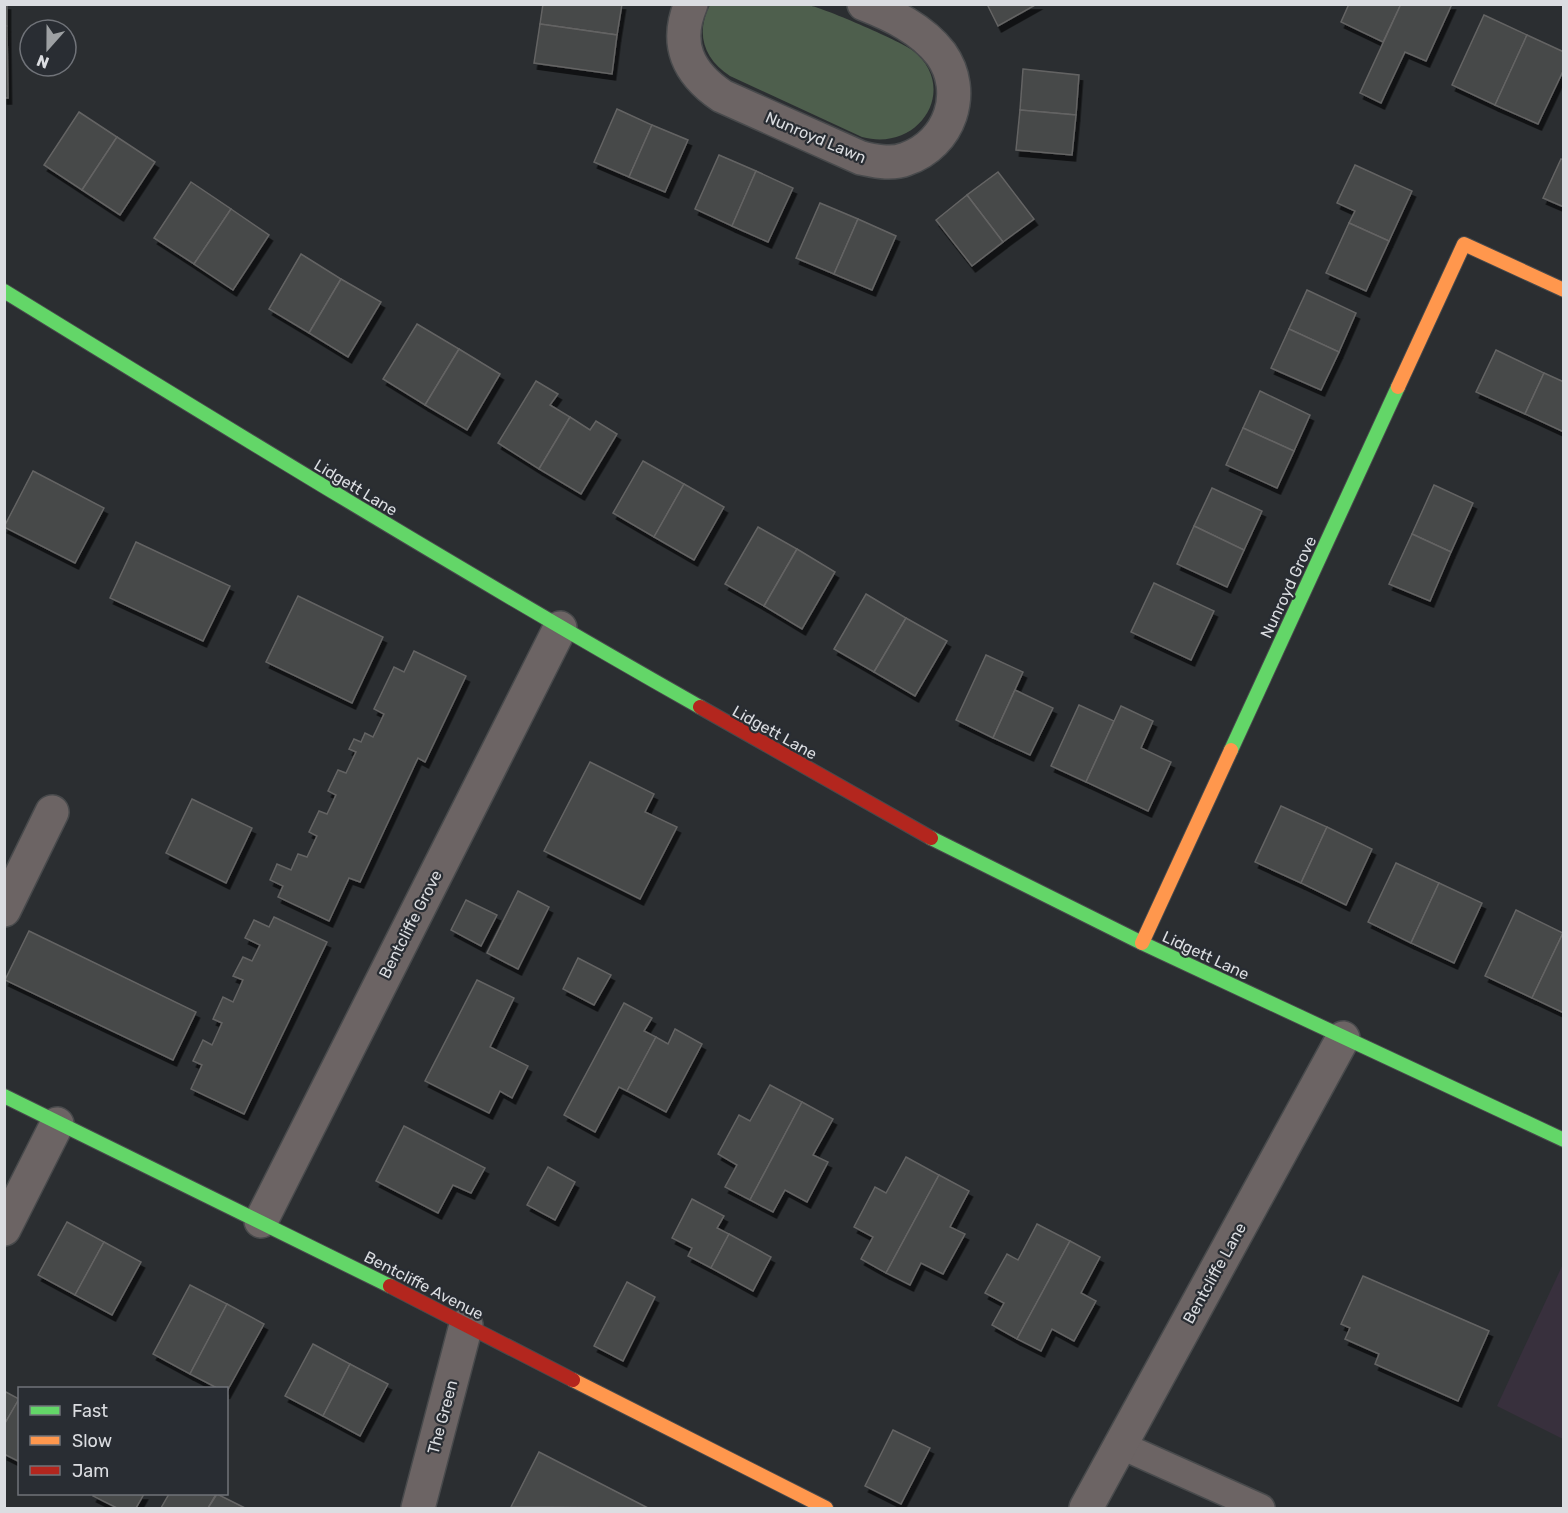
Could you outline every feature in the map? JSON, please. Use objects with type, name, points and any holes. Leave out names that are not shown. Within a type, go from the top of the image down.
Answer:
[{"type":"street","name":"Nunroyd Lawn","points":[[691,4],[685,19],[684,42],[690,64],[703,83],[722,96],[861,158],[882,163],[904,160],[925,151],[940,136],[951,116],[955,94],[951,73],[940,53],[925,38],[894,15],[864,4]]},
{"type":"street","name":"Nunroyd Grove","points":[[1142,943],[1464,244],[1563,290]]},
{"type":"street","name":"Lidgett Lane","points":[[4,291],[279,460],[560,628],[947,847],[1142,943],[1563,1140]]},
{"type":"street","name":"Bentcliffe Grove","points":[[261,1221],[560,628]]},
{"type":"street","points":[[4,910],[52,812]]},
{"type":"street","name":"Bentcliffe Lane","points":[[1086,1509],[1342,1038]]},
{"type":"street","name":"Bentcliffe Avenue","points":[[4,1096],[57,1124],[261,1221],[826,1509]]},
{"type":"street","points":[[4,1229],[57,1124]]},
{"type":"street","name":"The Green","points":[[418,1509],[466,1325]]},
{"type":"lane","points":[[1120,1445],[1261,1509]]},
{"type":"shaded area","points":[[1563,1264],[1563,1439],[1497,1406]]},
{"type":"green space","points":[[710,5],[807,5],[843,17],[892,39],[912,50],[926,65],[933,81],[933,98],[927,113],[916,126],[901,135],[883,139],[862,137],[730,76],[714,62],[705,45],[703,26]]},
{"type":"building","points":[[4,4],[7,4],[7,26],[4,26]]},
{"type":"building","points":[[543,4],[622,4],[617,35],[540,24]]},
{"type":"building","points":[[987,4],[1037,4],[998,26]]},
{"type":"building","points":[[1349,4],[1401,4],[1383,42],[1341,22]]},
{"type":"building","points":[[1401,4],[1452,4],[1426,61],[1405,52],[1381,103],[1360,93]]},
{"type":"building","points":[[1484,15],[1527,35],[1495,105],[1452,85]]},
{"type":"building","points":[[540,24],[617,35],[612,74],[534,63]]},
{"type":"building","points":[[4,26],[7,26],[8,98],[4,98]]},
{"type":"building","points":[[1527,35],[1564,52],[1564,69],[1538,124],[1495,105]]},
{"type":"building","points":[[1023,69],[1079,75],[1076,115],[1020,110]]},
{"type":"building","points":[[617,109],[652,125],[629,177],[594,162]]},
{"type":"building","points":[[1020,110],[1076,115],[1072,155],[1016,150]]},
{"type":"building","points":[[79,112],[117,137],[82,190],[44,165]]},
{"type":"building","points":[[652,125],[688,140],[665,192],[629,177]]},
{"type":"building","points":[[117,137],[155,162],[120,215],[82,190]]},
{"type":"building","points":[[719,155],[756,171],[732,226],[695,209]]},
{"type":"building","points":[[1561,159],[1564,160],[1564,207],[1543,198]]},
{"type":"building","points":[[1355,165],[1412,191],[1389,241],[1349,223],[1355,211],[1337,203]]},
{"type":"building","points":[[756,171],[793,188],[768,242],[732,226]]},
{"type":"building","points":[[998,172],[1034,219],[1003,242],[967,195]]},
{"type":"building","points":[[191,182],[231,209],[194,264],[154,238]]},
{"type":"building","points":[[967,195],[1003,242],[972,266],[936,220]]},
{"type":"building","points":[[820,203],[858,219],[834,274],[796,258]]},
{"type":"building","points":[[231,209],[269,235],[233,290],[194,264]]},
{"type":"building","points":[[858,219],[896,236],[872,290],[834,274]]},
{"type":"building","points":[[1349,223],[1389,241],[1366,291],[1326,273]]},
{"type":"building","points":[[301,254],[341,279],[309,333],[269,309]]},
{"type":"building","points":[[341,279],[381,302],[348,357],[309,333]]},
{"type":"building","points":[[1307,290],[1356,313],[1339,352],[1289,329]]},
{"type":"building","points":[[417,324],[459,349],[425,405],[383,379]]},
{"type":"building","points":[[1289,329],[1339,352],[1321,390],[1271,368]]},
{"type":"building","points":[[459,349],[500,374],[467,430],[425,405]]},
{"type":"building","points":[[1496,350],[1544,373],[1525,414],[1476,392]]},
{"type":"building","points":[[1544,373],[1564,382],[1564,432],[1525,414]]},
{"type":"building","points":[[536,381],[558,394],[550,405],[570,417],[539,469],[498,443]]},
{"type":"building","points":[[1260,391],[1310,415],[1294,451],[1243,428]]},
{"type":"building","points":[[570,417],[590,430],[596,421],[617,434],[581,494],[539,469]]},
{"type":"building","points":[[1243,428],[1294,451],[1277,488],[1226,465]]},
{"type":"building","points":[[643,461],[684,484],[654,537],[613,513]]},
{"type":"building","points":[[33,471],[104,508],[75,563],[4,527]]},
{"type":"building","points":[[684,484],[724,507],[694,560],[654,537]]},
{"type":"building","points":[[1434,485],[1473,503],[1451,552],[1412,534]]},
{"type":"building","points":[[1212,488],[1262,511],[1244,550],[1194,526]]},
{"type":"building","points":[[1194,526],[1244,550],[1227,587],[1177,564]]},
{"type":"building","points":[[758,527],[797,549],[764,606],[725,584]]},
{"type":"building","points":[[1412,534],[1451,552],[1430,601],[1389,584]]},
{"type":"building","points":[[136,542],[230,586],[203,641],[110,598]]},
{"type":"building","points":[[797,549],[835,572],[802,629],[764,606]]},
{"type":"building","points":[[1154,583],[1214,611],[1191,660],[1131,632]]},
{"type":"building","points":[[866,594],[906,618],[874,672],[834,649]]},
{"type":"building","points":[[298,596],[383,637],[352,703],[266,662]]},
{"type":"building","points":[[906,618],[947,641],[915,696],[874,672]]},
{"type":"building","points":[[414,651],[466,676],[425,762],[418,758],[360,882],[349,878],[329,921],[278,897],[283,886],[270,880],[277,864],[291,870],[298,854],[307,857],[317,836],[309,832],[319,811],[327,814],[336,795],[328,791],[338,770],[346,773],[356,752],[349,749],[354,739],[361,742],[365,733],[373,737],[384,714],[374,709],[394,667],[404,672]]},
{"type":"building","points":[[986,655],[1023,672],[993,738],[956,720]]},
{"type":"building","points":[[1015,690],[1053,708],[1030,755],[993,738]]},
{"type":"building","points":[[1079,705],[1114,721],[1086,782],[1051,766]]},
{"type":"building","points":[[1121,706],[1153,721],[1141,748],[1171,762],[1148,811],[1086,782]]},
{"type":"building","points":[[590,762],[654,794],[645,812],[677,827],[640,899],[544,851]]},
{"type":"building","points":[[192,799],[252,828],[226,883],[166,853]]},
{"type":"building","points":[[1281,806],[1327,827],[1301,883],[1255,862]]},
{"type":"building","points":[[1327,827],[1372,849],[1346,905],[1301,883]]},
{"type":"building","points":[[1396,863],[1439,883],[1411,943],[1368,922]]},
{"type":"building","points":[[1439,883],[1482,903],[1454,963],[1411,943]]},
{"type":"building","points":[[518,891],[549,907],[518,969],[487,953]]},
{"type":"building","points":[[466,900],[497,915],[481,946],[451,930]]},
{"type":"building","points":[[1516,910],[1563,933],[1532,998],[1485,976]]},
{"type":"building","points":[[274,917],[327,942],[244,1114],[191,1089],[202,1065],[193,1061],[203,1040],[212,1045],[222,1023],[213,1019],[223,997],[233,1002],[243,980],[233,976],[243,957],[252,961],[260,945],[245,938],[254,920],[269,927]]},
{"type":"building","points":[[29,931],[196,1012],[173,1060],[5,980]]},
{"type":"building","points":[[1564,933],[1564,1013],[1532,998]]},
{"type":"building","points":[[578,958],[611,975],[594,1005],[563,989]]},
{"type":"building","points":[[477,980],[514,998],[490,1047],[528,1066],[512,1098],[500,1091],[489,1113],[425,1081]]},
{"type":"building","points":[[624,1003],[652,1018],[644,1031],[656,1037],[627,1091],[619,1087],[595,1132],[564,1115]]},
{"type":"building","points":[[675,1029],[702,1044],[666,1112],[627,1091],[656,1037],[668,1044]]},
{"type":"building","points":[[770,1085],[802,1102],[750,1200],[725,1187],[737,1165],[718,1154],[739,1115],[750,1121]]},
{"type":"building","points":[[802,1102],[833,1119],[813,1155],[828,1162],[807,1202],[785,1190],[773,1212],[750,1200]]},
{"type":"building","points":[[404,1126],[485,1168],[471,1193],[453,1185],[438,1213],[376,1181]]},
{"type":"building","points":[[906,1157],[939,1175],[886,1273],[861,1259],[873,1237],[854,1227],[875,1187],[886,1193]]},
{"type":"building","points":[[548,1167],[575,1182],[555,1220],[527,1205]]},
{"type":"building","points":[[939,1175],[969,1191],[950,1227],[965,1234],[943,1274],[921,1263],[910,1285],[886,1273]]},
{"type":"building","points":[[692,1199],[724,1216],[717,1228],[729,1234],[711,1268],[688,1256],[692,1248],[672,1238]]},
{"type":"building","points":[[67,1222],[104,1242],[75,1295],[38,1275]]},
{"type":"building","points":[[1037,1224],[1070,1241],[1017,1339],[992,1325],[1004,1303],[985,1293],[1007,1254],[1018,1260]]},
{"type":"building","points":[[729,1234],[771,1257],[753,1291],[711,1268]]},
{"type":"building","points":[[1070,1241],[1100,1257],[1081,1293],[1096,1301],[1074,1341],[1052,1329],[1041,1351],[1017,1339]]},
{"type":"building","points":[[104,1242],[141,1262],[112,1315],[75,1295]]},
{"type":"building","points":[[1363,1276],[1489,1331],[1458,1401],[1375,1364],[1379,1354],[1345,1339],[1350,1328],[1341,1324]]},
{"type":"building","points":[[627,1282],[655,1297],[623,1361],[594,1346]]},
{"type":"building","points":[[190,1285],[227,1304],[190,1374],[153,1354]]},
{"type":"building","points":[[227,1304],[264,1324],[228,1389],[228,1387],[215,1387],[190,1374]]},
{"type":"building","points":[[313,1344],[350,1364],[323,1416],[285,1396]]},
{"type":"building","points":[[350,1364],[388,1384],[360,1436],[323,1416]]},
{"type":"building","points":[[4,1391],[18,1398],[18,1401],[4,1425]]},
{"type":"building","points":[[18,1401],[18,1461],[4,1454],[4,1425]]},
{"type":"building","points":[[893,1430],[930,1448],[901,1504],[865,1486]]},
{"type":"building","points":[[539,1452],[648,1508],[511,1507]]},
{"type":"building","points":[[143,1495],[136,1508],[117,1508],[93,1496]]},
{"type":"building","points":[[168,1495],[215,1495],[208,1508],[161,1508]]},
{"type":"building","points":[[216,1495],[219,1495],[245,1508],[208,1508]]},
{"type":"traffic: fast","points":[[4,291],[437,554],[700,707]]},
{"type":"traffic: fast","points":[[1231,750],[1398,387]]},
{"type":"traffic: fast","points":[[931,838],[1142,943],[1564,1140]]},
{"type":"traffic: fast","points":[[4,1096],[390,1286]]},
{"type":"traffic: slow","points":[[1398,387],[1464,244],[1564,290]]},
{"type":"traffic: slow","points":[[1142,943],[1231,750]]},
{"type":"traffic: slow","points":[[573,1380],[826,1508]]},
{"type":"traffic: jam","points":[[700,707],[931,838]]},
{"type":"traffic: jam","points":[[390,1286],[573,1380]]}]
